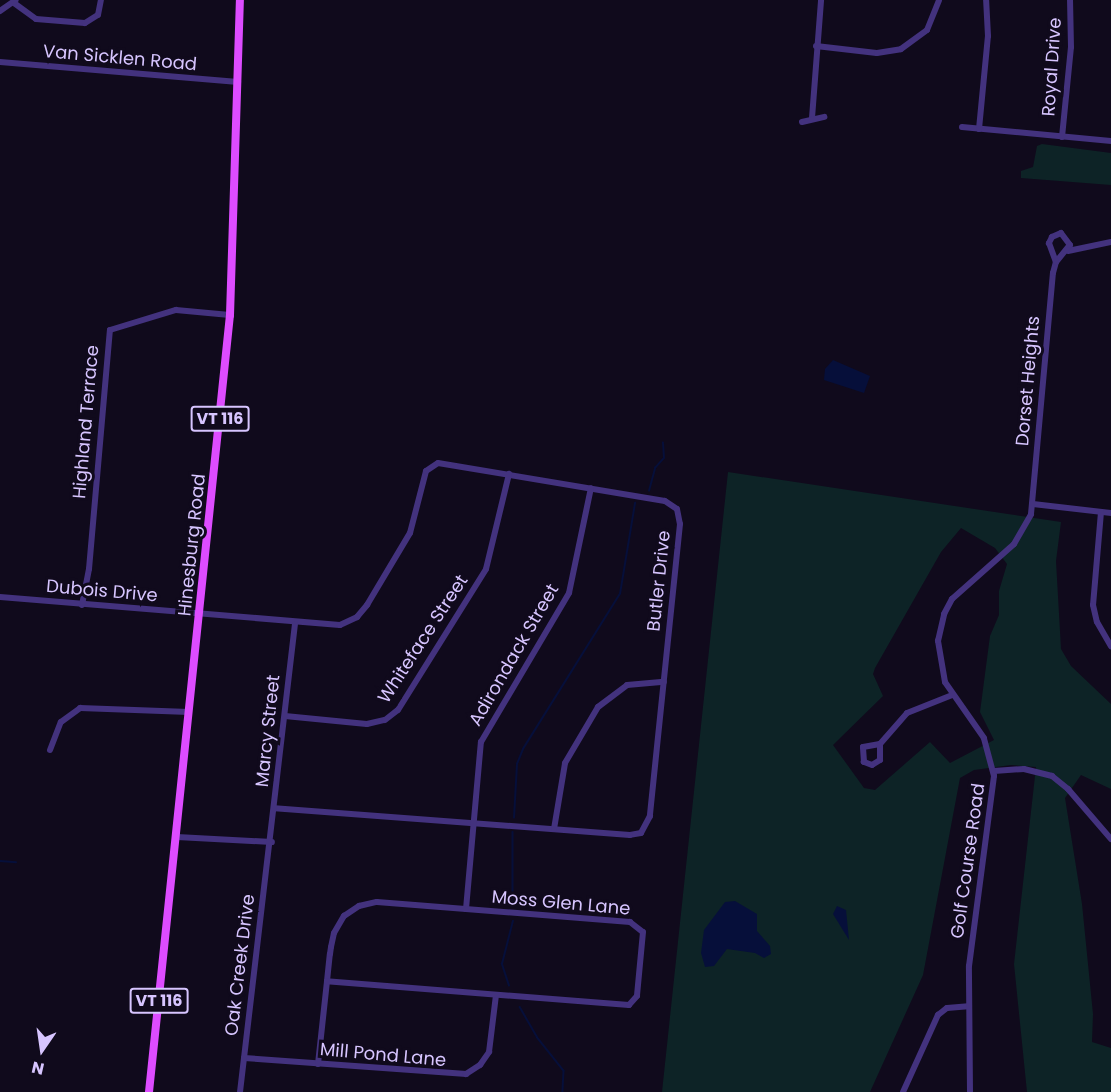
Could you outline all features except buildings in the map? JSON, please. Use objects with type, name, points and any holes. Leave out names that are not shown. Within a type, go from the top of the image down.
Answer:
[{"type":"main road","name":"Hinesburg Road","points":[[149,1092],[201,614],[230,315],[240,0]]},
{"type":"street","points":[[0,11],[15,1],[36,19],[85,23],[98,15],[101,0]]},
{"type":"street","points":[[812,118],[821,0]]},
{"type":"street","points":[[816,46],[877,53],[900,49],[927,30],[939,0]]},
{"type":"street","points":[[979,129],[988,25],[986,0]]},
{"type":"street","name":"Royal Drive","points":[[1062,137],[1071,47],[1070,0]]},
{"type":"street","name":"Van Sicklen Road","points":[[0,62],[238,82]]},
{"type":"street","points":[[802,122],[824,117]]},
{"type":"street","points":[[962,128],[1111,141]]},
{"type":"street","name":"Dorset Heights","points":[[1033,504],[1056,262],[1050,247],[1052,237],[1061,233],[1067,236],[1067,251]]},
{"type":"street","points":[[1056,262],[1067,251],[1111,242]]},
{"type":"street","name":"Highland Terrace","points":[[82,605],[89,568],[110,330],[176,310],[230,315]]},
{"type":"street","name":"Butler Drive","points":[[201,614],[295,624],[340,625],[363,611],[410,533],[423,477],[429,467],[443,462],[665,501],[679,512],[664,682],[646,828],[630,835],[275,808]]},
{"type":"street","name":"Whiteface Street","points":[[285,716],[371,724],[398,710],[486,569],[509,474]]},
{"type":"street","name":"Adirondack Street","points":[[466,909],[472,823],[482,742],[569,593],[591,488]]},
{"type":"street","points":[[1033,504],[1111,513]]},
{"type":"street","name":"Golf Course Road","points":[[970,1092],[968,1006],[970,951],[994,771],[984,738],[952,695],[942,675],[938,650],[944,614],[964,585],[1020,538],[1033,504]]},
{"type":"street","points":[[1101,512],[1094,605],[1100,630],[1111,646]]},
{"type":"street","name":"Dubois Drive","points":[[0,597],[201,614]]},
{"type":"street","name":"Marcy Street","points":[[272,842],[295,624]]},
{"type":"street","points":[[554,829],[565,763],[598,706],[627,685],[664,682]]},
{"type":"street","points":[[880,744],[907,714],[952,695]]},
{"type":"street","points":[[50,750],[61,722],[81,708],[189,712]]},
{"type":"street","points":[[994,771],[1024,769],[1052,776],[1068,789],[1111,839]]},
{"type":"street","points":[[177,837],[272,842]]},
{"type":"street","name":"Oak Creek Drive","points":[[240,1092],[272,842]]},
{"type":"street","name":"Moss Glen Lane","points":[[318,1064],[327,981],[334,933],[353,908],[377,902],[630,922],[643,932],[637,996],[629,1005],[327,981]]},
{"type":"street","name":"Mill Pond Lane","points":[[244,1058],[466,1074],[480,1065],[489,1052],[496,995]]},
{"type":"street","points":[[903,1092],[938,1015],[948,1008],[968,1006]]},
{"type":"green space","points":[[1042,144],[1111,153],[1111,185],[1021,178],[1021,171],[1033,167],[1037,146]]},
{"type":"green space","points":[[728,472],[1061,522],[1056,561],[1061,649],[1071,666],[1111,704],[1111,789],[1081,775],[1065,798],[1082,904],[1093,1014],[1092,1042],[1111,1048],[1111,1092],[1027,1092],[1014,964],[1036,767],[1011,765],[974,770],[960,778],[923,975],[870,1092],[662,1092]],"holes":[[[961,528],[995,548],[1007,564],[999,591],[999,615],[990,636],[980,712],[994,740],[950,763],[930,742],[875,790],[864,788],[833,745],[883,696],[873,674],[875,668],[941,552]]]},
{"type":"shaded area","points":[[833,360],[870,376],[864,393],[824,380],[825,369]]},
{"type":"shaded area","points":[[735,901],[757,914],[757,931],[770,946],[771,954],[764,958],[755,953],[727,949],[714,966],[705,967],[701,953],[704,930],[725,902]]},
{"type":"shaded area","points":[[837,906],[846,910],[849,940],[833,914]]},
{"type":"waterway","points":[[649,491],[655,468],[664,458],[663,443]]},
{"type":"waterway","points":[[514,818],[517,764],[523,749],[620,594],[635,503]]},
{"type":"waterway","points":[[513,832],[513,902]]},
{"type":"waterway","points":[[0,861],[16,862]]},
{"type":"waterway","points":[[509,986],[502,964],[513,921]]},
{"type":"waterway","points":[[520,1007],[537,1037],[564,1071],[563,1092]]}]
